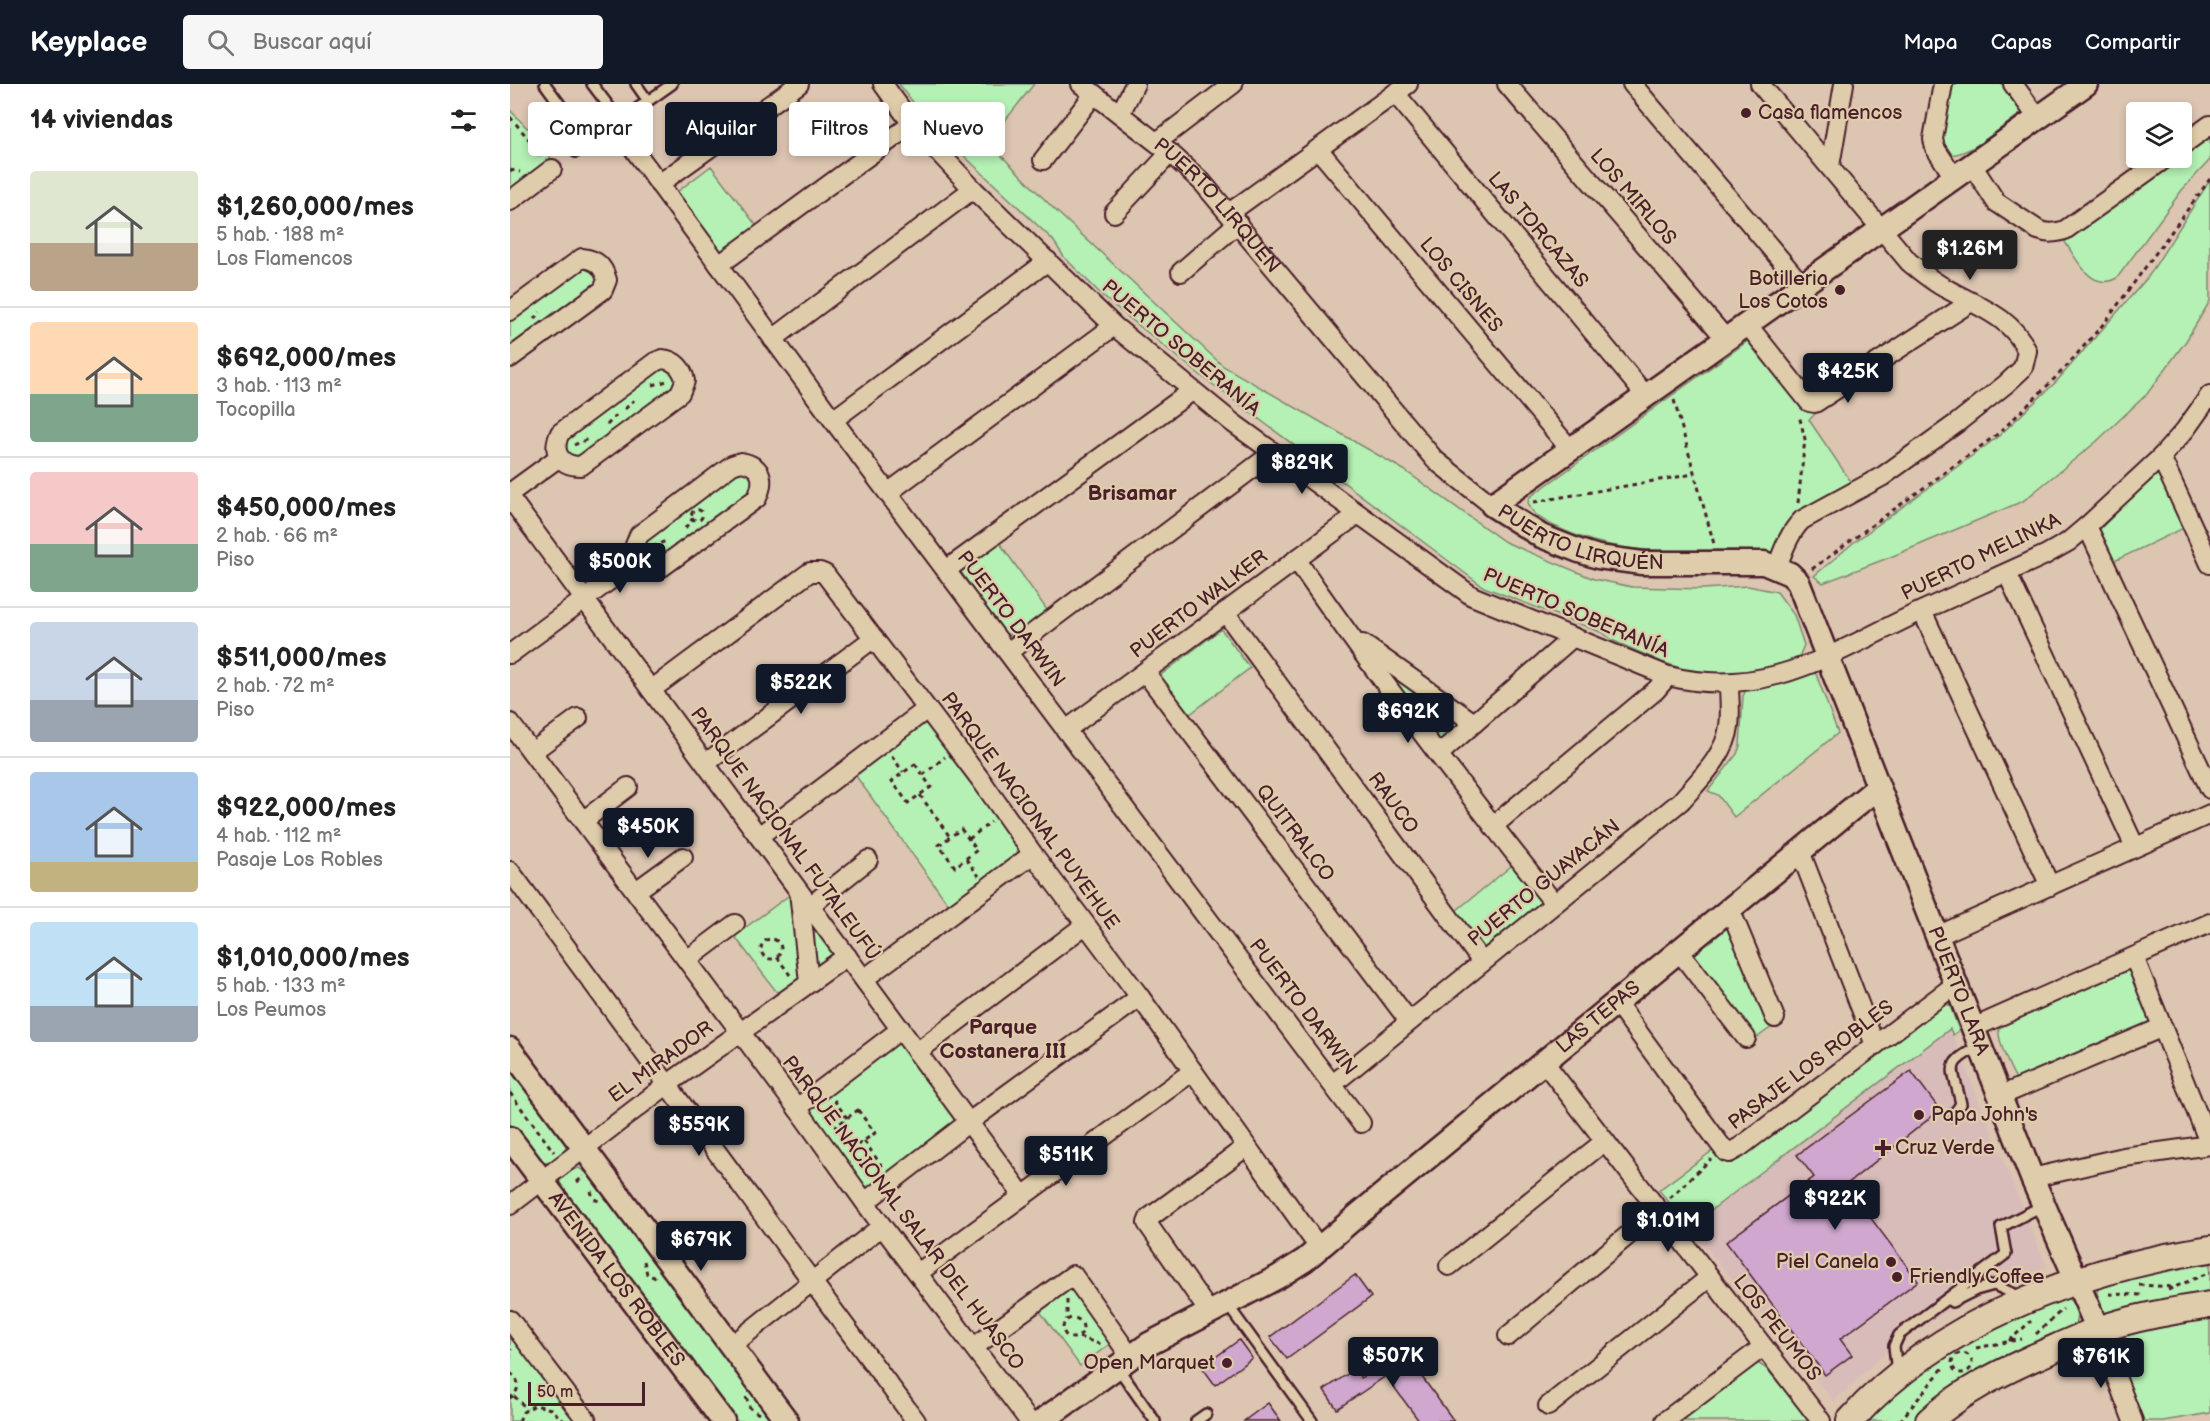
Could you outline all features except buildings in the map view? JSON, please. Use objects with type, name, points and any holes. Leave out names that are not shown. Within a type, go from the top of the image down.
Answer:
[{"type":"main road","points":[[1850,1421],[1897,1375],[1972,1327],[2033,1298],[2078,1281],[2141,1263],[2210,1249]]},
{"type":"main road","points":[[1929,1421],[1963,1395],[2003,1371],[2098,1330],[2136,1319],[2210,1305]]},
{"type":"street","points":[[659,184],[799,84]]},
{"type":"street","name":"PUERTO SOBERANÍA","points":[[883,84],[901,109]]},
{"type":"street","points":[[1120,114],[1135,84]]},
{"type":"street","points":[[1114,213],[1163,148],[1233,84]]},
{"type":"street","name":"LOS MIRLOS","points":[[1507,84],[1726,339]]},
{"type":"street","points":[[1632,84],[1802,285]]},
{"type":"street","points":[[1760,84],[1895,247],[1934,282],[2010,326],[2023,341],[2027,351],[2023,368],[1957,423],[1883,476],[1808,516],[1796,526],[1778,567]]},
{"type":"street","points":[[1830,166],[1844,84]]},
{"type":"street","points":[[1943,84],[1933,139],[1935,148],[1996,202],[2038,230],[2046,233],[2065,230],[2152,168]]},
{"type":"street","points":[[2013,84],[2038,118]]},
{"type":"street","points":[[1492,505],[2086,84]]},
{"type":"street","points":[[1043,160],[1087,89]]},
{"type":"street","name":"PUERTO LIRQUÉN","points":[[1087,89],[1163,148],[1202,182],[1435,460],[1492,505],[1541,536],[1598,557],[1642,563],[1764,563],[1778,567]]},
{"type":"street","points":[[1181,272],[1233,218],[1317,149],[1401,89]]},
{"type":"street","name":"LAS TORCAZAS","points":[[1401,89],[1646,396]]},
{"type":"street","points":[[2192,138],[2210,126]]},
{"type":"street","points":[[719,265],[901,132]]},
{"type":"street","name":"LOS CISNES","points":[[1317,149],[1570,449]]},
{"type":"street","name":"PUERTO DARWIN","points":[[639,156],[833,420],[1361,1123]]},
{"type":"street","name":"PUERTO SOBERANÍA","points":[[942,156],[1114,326],[1273,453],[1472,596],[1668,676],[1701,682],[1756,681],[1782,675],[1828,656]]},
{"type":"street","points":[[510,201],[545,166]]},
{"type":"street","points":[[773,339],[973,189]]},
{"type":"street","points":[[510,311],[582,258],[592,260],[601,266],[608,280],[603,290],[510,358]]},
{"type":"street","points":[[833,420],[1048,261]]},
{"type":"street","points":[[1748,324],[1809,402],[1815,403],[1971,302]]},
{"type":"street","points":[[888,492],[1114,326]]},
{"type":"street","points":[[510,496],[557,455],[560,433],[655,362],[669,360],[675,363],[684,376],[684,387],[680,393],[581,466],[568,465],[557,455]]},
{"type":"street","points":[[946,570],[1192,390]]},
{"type":"street","name":"PUERTO MELINKA","points":[[1828,656],[2007,573],[2067,542],[2161,457],[2185,430],[2210,395]]},
{"type":"street","points":[[1008,652],[1273,453]]},
{"type":"street","points":[[2161,457],[2210,564]]},
{"type":"street","points":[[741,462],[759,471],[762,483],[757,498],[662,567],[648,568],[635,558],[634,542],[639,535],[732,465],[741,462]]},
{"type":"street","name":"PARQUE NACIONAL FUTALEUFÚ","points":[[510,496],[1023,1196]]},
{"type":"street","name":"PUERTO WALKER","points":[[1066,729],[1358,514]]},
{"type":"street","points":[[2087,526],[2210,789]]},
{"type":"street","points":[[510,654],[635,558]]},
{"type":"street","points":[[1296,559],[1347,632],[1554,903]]},
{"type":"street","name":"PUERTO LARA","points":[[1778,567],[1798,582],[2032,1178],[2078,1281],[2133,1421]]},
{"type":"street","name":"PARQUE NACIONAL PUYEHUE","points":[[651,690],[810,572],[819,572],[830,578],[1140,997],[1320,1249]]},
{"type":"street","points":[[2007,573],[2135,848]]},
{"type":"street","points":[[1922,611],[2050,886]]},
{"type":"street","name":"RAUCO","points":[[1225,612],[1482,962]]},
{"type":"street","points":[[1347,632],[1474,723]]},
{"type":"street","points":[[1439,754],[1573,637]]},
{"type":"street","points":[[706,764],[874,638]]},
{"type":"street","name":"QUITRALCO","points":[[1145,672],[1409,1021]]},
{"type":"street","points":[[1493,826],[1656,690],[1668,676]]},
{"type":"street","name":"PUERTO GUAYACÁN","points":[[1332,1084],[1681,801],[1725,743],[1729,727],[1729,683]]},
{"type":"street","points":[[759,836],[927,709]]},
{"type":"street","points":[[532,752],[578,718]]},
{"type":"street","name":"PARQUE NACIONAL SALAR DEL HUASCO","points":[[510,723],[1029,1421]]},
{"type":"street","points":[[583,821],[628,787]]},
{"type":"street","name":"LAS TEPAS","points":[[1042,1421],[1119,1357],[1278,1277],[1320,1249],[1359,1214],[1877,788]]},
{"type":"street","points":[[1937,936],[2210,814]]},
{"type":"street","points":[[1800,851],[1875,1046]]},
{"type":"street","points":[[864,979],[1033,854]]},
{"type":"street","points":[[636,891],[683,856]]},
{"type":"street","points":[[810,906],[868,860]]},
{"type":"street","points":[[510,871],[916,1421]]},
{"type":"street","points":[[798,890],[805,986]]},
{"type":"street","points":[[1730,909],[1775,1018]]},
{"type":"street","points":[[1977,1037],[2134,957],[2210,923]]},
{"type":"street","points":[[687,960],[735,924]]},
{"type":"street","points":[[917,1052],[1085,925]]},
{"type":"street","points":[[1679,951],[1746,1038]]},
{"type":"street","name":"EL MIRADOR","points":[[510,1205],[668,1084],[847,956]]},
{"type":"street","points":[[2032,1178],[2124,1157],[2210,1145],[2134,957]]},
{"type":"street","name":"PASAJE LOS ROBLES","points":[[1617,1002],[1726,1152],[1733,1152],[1956,984]]},
{"type":"street","points":[[865,1202],[969,1122],[1140,997]]},
{"type":"street","points":[[2000,1096],[2163,1027]]},
{"type":"street","points":[[797,1108],[901,1029]]},
{"type":"street","points":[[510,1049],[787,1421]]},
{"type":"street","name":"LOS PEUMOS","points":[[1544,1062],[1821,1421]]},
{"type":"street","points":[[918,1273],[1193,1071]]},
{"type":"street","name":"AVENIDA LOS ROBLES","points":[[510,1138],[723,1421]]},
{"type":"street","points":[[1449,1266],[1605,1141]]},
{"type":"street","points":[[1218,1308],[1147,1223],[1149,1218],[1246,1147]]},
{"type":"street","points":[[1508,1336],[1658,1209]]},
{"type":"street","points":[[731,1346],[882,1226]]},
{"type":"street","points":[[974,1347],[1073,1275],[1119,1357]]},
{"type":"street","points":[[1548,1406],[1710,1277]]},
{"type":"street","points":[[512,1326],[587,1421]]},
{"type":"street","points":[[1668,1420],[1763,1347]]},
{"type":"lane","points":[[545,84],[558,102]]},
{"type":"lane","points":[[592,84],[604,102]]},
{"type":"lane","points":[[636,84],[648,101],[672,84]]},
{"type":"lane","points":[[1953,1115],[1961,1104],[1953,1066],[1977,1037]]},
{"type":"lane","points":[[1897,1375],[1894,1346],[1899,1335],[2006,1254],[2001,1227],[2044,1205]]},
{"type":"lane","points":[[1943,1303],[1994,1285],[2012,1295],[2033,1298]]},
{"type":"lane","points":[[1218,1308],[1312,1421]]},
{"type":"lane","points":[[1119,1357],[1155,1421]]},
{"type":"lane","points":[[1196,1421],[1206,1414]]},
{"type":"path","points":[[510,117],[539,150],[545,166]]},
{"type":"path","points":[[518,179],[526,173]]},
{"type":"path","points":[[1809,571],[1999,433],[2063,370],[2106,321],[2210,179]]},
{"type":"path","points":[[648,386],[684,376]]},
{"type":"path","points":[[1793,381],[1793,394],[1805,439],[1796,526]]},
{"type":"path","points":[[603,430],[618,416],[618,408],[625,412],[637,397]]},
{"type":"path","points":[[1674,400],[1714,544]]},
{"type":"path","points":[[557,455],[594,435]]},
{"type":"path","points":[[1534,502],[1694,474]]},
{"type":"path","points":[[693,518],[699,520],[708,505]]},
{"type":"path","points":[[680,536],[693,518],[694,511],[702,512]]},
{"type":"path","points":[[635,558],[670,540]]},
{"type":"path","points":[[883,744],[903,772]]},
{"type":"path","points":[[923,775],[957,748]]},
{"type":"path","points":[[915,764],[923,775],[931,787],[908,803],[892,781],[915,764]]},
{"type":"path","points":[[920,795],[950,837]]},
{"type":"path","points":[[969,839],[1004,812]]},
{"type":"path","points":[[961,829],[969,839],[977,850],[955,867],[939,845],[961,829]]},
{"type":"path","points":[[766,939],[774,939],[780,943],[781,951],[777,957],[770,959],[763,956],[761,945],[766,939]]},
{"type":"path","points":[[777,957],[805,986]]},
{"type":"path","points":[[825,1087],[847,1118]]},
{"type":"path","points":[[510,1094],[562,1164]]},
{"type":"path","points":[[858,1110],[875,1132],[864,1141],[852,1149],[836,1126],[858,1110]]},
{"type":"path","points":[[864,1141],[892,1181]]},
{"type":"path","points":[[1658,1209],[1705,1163],[1726,1152]]},
{"type":"path","points":[[2101,1293],[2144,1295]]},
{"type":"path","points":[[2033,1336],[2063,1308]]},
{"type":"path","points":[[1079,1336],[1083,1331],[1081,1322],[1074,1318],[1067,1320],[1064,1327],[1067,1336],[1071,1338],[1079,1336],[1119,1357]]},
{"type":"path","points":[[1962,1352],[1971,1357],[1973,1362],[1969,1371],[1960,1373],[1955,1371],[1952,1366],[1953,1357],[1962,1352]]},
{"type":"path","points":[[510,1373],[518,1383],[514,1396],[510,1398]]},
{"type":"path","points":[[514,1396],[527,1408]]},
{"type":"path","points":[[519,1421],[527,1408],[535,1405],[551,1408],[564,1421]]},
{"type":"shaded area","points":[[1950,1029],[2046,1266],[1966,1300],[1907,1336],[1834,1401],[1689,1227]]},
{"type":"green space","points":[[899,84],[1034,84],[1005,121],[1005,102],[913,102]]},
{"type":"green space","points":[[1950,84],[2007,84],[2022,110],[2021,113],[1975,146],[1955,154],[1947,154],[1941,140]]},
{"type":"green space","points":[[510,110],[528,128],[528,156],[550,156],[550,160],[510,191]]},
{"type":"green space","points":[[2210,132],[2210,160],[2182,190],[2117,278],[2100,281],[2093,278],[2080,265],[2065,242],[2075,230],[2161,168],[2192,168],[2192,145]]},
{"type":"green space","points":[[964,156],[1002,156],[1054,209],[1223,366],[1404,470],[1505,542],[1594,579],[1632,587],[1703,589],[1748,586],[1777,592],[1794,615],[1804,645],[1799,657],[1786,664],[1736,675],[1686,670],[1614,641],[1603,633],[1484,587],[1199,374],[1106,299],[1064,257],[1053,240]]},
{"type":"green space","points":[[711,166],[759,229],[722,252],[716,248],[677,192]]},
{"type":"green space","points":[[2210,180],[2210,301],[2186,341],[2147,394],[2096,442],[2023,501],[1823,583],[1814,576],[1853,543],[1999,436],[2056,382],[2148,277]]},
{"type":"green space","points":[[590,264],[601,283],[510,352],[510,317],[582,265]]},
{"type":"green space","points":[[1755,336],[1815,414],[1809,420],[1854,486],[1772,554],[1735,550],[1643,550],[1599,543],[1554,526],[1532,510],[1528,502],[1530,497]]},
{"type":"green space","points":[[658,366],[674,369],[678,386],[580,459],[567,455],[563,437]]},
{"type":"green space","points":[[736,469],[751,474],[755,483],[753,493],[660,560],[649,561],[641,553],[642,539]]},
{"type":"green space","points":[[2159,470],[2186,527],[2108,564],[2098,531]]},
{"type":"green space","points":[[999,542],[1047,610],[1017,634],[1007,634],[1002,631],[961,572]]},
{"type":"green space","points":[[1221,629],[1250,668],[1185,718],[1157,678]]},
{"type":"green space","points":[[1369,653],[1462,722],[1442,741],[1438,740]]},
{"type":"green space","points":[[1814,673],[1838,733],[1734,817],[1718,795],[1708,791],[1737,754],[1740,746],[1743,696],[1746,690]]},
{"type":"green space","points":[[923,721],[955,757],[1021,851],[1020,857],[951,908],[853,772]]},
{"type":"green space","points":[[1515,863],[1544,900],[1481,950],[1452,914]]},
{"type":"green space","points":[[791,894],[800,974],[798,979],[779,995],[733,934],[740,928],[742,930]]},
{"type":"green space","points":[[1729,922],[1773,1026],[1755,1039],[1690,954]]},
{"type":"green space","points":[[815,927],[832,947],[833,953],[820,964],[816,964],[811,928]]},
{"type":"green space","points":[[2128,968],[2133,969],[2156,1024],[2018,1082],[2001,1044],[2000,1024]]},
{"type":"green space","points":[[1944,1003],[1950,1006],[1959,1030],[1953,1035],[1950,1029],[1689,1227],[1659,1190],[1715,1149],[1727,1163],[1731,1163],[1937,1006]]},
{"type":"green space","points":[[892,1041],[900,1042],[956,1120],[956,1124],[867,1189],[863,1187],[810,1111],[809,1106]]},
{"type":"green space","points":[[510,1066],[565,1140],[565,1151],[552,1163],[537,1161],[510,1124]]},
{"type":"green space","points":[[579,1168],[590,1175],[775,1421],[735,1421],[558,1184],[566,1172]]},
{"type":"green space","points":[[2210,1257],[2210,1295],[2111,1315],[2104,1313],[2097,1293],[2099,1285]]},
{"type":"green space","points":[[1070,1285],[1111,1343],[1080,1366],[1036,1306]]},
{"type":"green space","points":[[2062,1296],[2071,1301],[2076,1309],[2074,1328],[1925,1410],[1913,1421],[1860,1421],[1936,1357]]},
{"type":"green space","points":[[2210,1312],[2210,1413],[2163,1421],[2144,1421],[2109,1341],[2112,1335]]},
{"type":"green space","points":[[513,1338],[581,1421],[510,1421],[510,1339]]},
{"type":"green space","points":[[1756,1362],[1767,1369],[1810,1421],[1682,1421],[1683,1418]]},
{"type":"place","name":"Casa flamencos","points":[[1746,113]]},
{"type":"place","name":"Botilleria Los Cotos","points":[[1840,290]]},
{"type":"place","name":"Papa John's","points":[[1919,1115]]},
{"type":"place","name":"Cruz Verde","points":[[1883,1148]]},
{"type":"place","name":"Piel Canela","points":[[1891,1262]]},
{"type":"place","name":"Friendly Coffee","points":[[1897,1277]]},
{"type":"place","name":"Open Marquet","points":[[1227,1363]]},
{"type":"district","name":"Brisamar","points":[[1132,493]]},
{"type":"district","name":"Parque Costanera III","points":[[1003,1039]]}]
